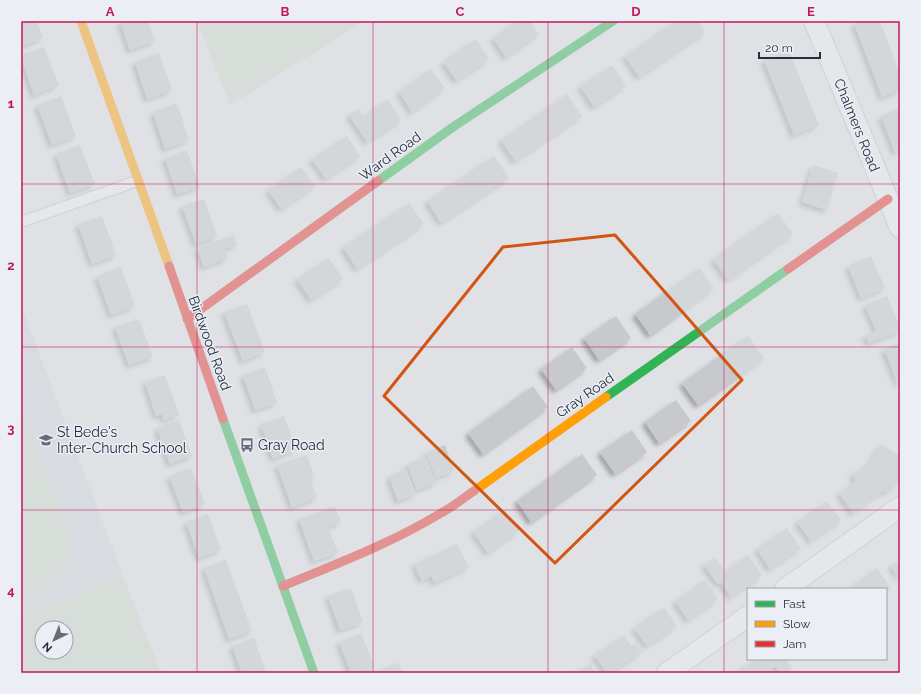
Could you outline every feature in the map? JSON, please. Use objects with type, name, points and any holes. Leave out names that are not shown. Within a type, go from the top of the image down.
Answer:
[{"type":"street","name":"Birdwood Road","points":[[81,21],[314,673]]},
{"type":"street","name":"Ward Road","points":[[187,319],[453,127],[613,21]]},
{"type":"street","name":"Chalmers Road","points":[[814,21],[900,228]]},
{"type":"street","name":"Gray Road","points":[[283,586],[360,555],[409,532],[442,513],[888,199]]},
{"type":"street","points":[[786,588],[900,507]]},
{"type":"street","points":[[668,673],[747,617]]},
{"type":"lane","points":[[21,222],[138,181]]},
{"type":"highlighted area","points":[[615,235],[742,380],[555,563],[384,396],[503,247]]},
{"type":"shaded area","points":[[197,21],[364,21],[230,105]]},
{"type":"shaded area","name":"St Bede's Inter-Church School","points":[[21,305],[123,576],[21,615]]},
{"type":"shaded area","points":[[21,413],[28,427],[72,543],[68,569],[33,593],[21,599]]},
{"type":"shaded area","points":[[123,576],[161,673],[21,673],[21,615]]},
{"type":"building","points":[[21,21],[37,21],[43,38],[21,46]]},
{"type":"building","points":[[120,21],[148,21],[155,41],[130,50]]},
{"type":"building","points":[[517,21],[530,21],[539,34],[506,57],[493,38]]},
{"type":"building","points":[[676,21],[698,21],[705,32],[639,77],[625,56]]},
{"type":"building","points":[[860,21],[880,21],[900,74],[900,90],[882,97],[854,23]]},
{"type":"building","points":[[476,39],[489,59],[457,81],[443,62]]},
{"type":"building","points":[[44,47],[59,85],[34,95],[21,55]]},
{"type":"building","points":[[789,51],[819,125],[794,135],[764,60]]},
{"type":"building","points":[[159,53],[172,90],[147,99],[135,62]]},
{"type":"building","points":[[612,65],[626,86],[594,107],[580,86]]},
{"type":"building","points":[[431,69],[445,88],[412,112],[399,92]]},
{"type":"building","points":[[567,94],[582,116],[515,161],[501,140]]},
{"type":"building","points":[[61,96],[76,136],[52,145],[37,105]]},
{"type":"building","points":[[388,99],[401,120],[367,142],[349,115],[358,109],[363,116]]},
{"type":"building","points":[[177,103],[189,140],[165,149],[153,112]]},
{"type":"building","points":[[900,108],[900,150],[895,152],[881,116]]},
{"type":"building","points":[[347,136],[360,156],[326,179],[312,159]]},
{"type":"building","points":[[80,145],[95,184],[70,193],[56,154]]},
{"type":"building","points":[[187,150],[200,187],[177,194],[165,158]]},
{"type":"building","points":[[494,156],[509,178],[441,223],[427,201]]},
{"type":"building","points":[[813,165],[838,173],[827,210],[802,202]]},
{"type":"building","points":[[301,167],[315,186],[281,209],[268,190]]},
{"type":"building","points":[[204,199],[217,236],[196,244],[182,206]]},
{"type":"building","points":[[409,203],[424,224],[357,269],[343,247]]},
{"type":"building","points":[[778,213],[793,234],[728,280],[713,259]]},
{"type":"building","points":[[102,216],[116,255],[92,264],[78,224]]},
{"type":"building","points":[[234,235],[237,245],[225,249],[228,258],[204,267],[197,248]]},
{"type":"building","points":[[871,256],[885,288],[861,298],[848,266]]},
{"type":"building","points":[[329,258],[343,279],[311,300],[297,279]]},
{"type":"building","points":[[121,267],[135,306],[111,315],[97,276]]},
{"type":"building","points":[[699,268],[714,288],[650,335],[635,314]]},
{"type":"building","points":[[887,296],[900,327],[900,331],[869,343],[865,335],[876,331],[865,305]]},
{"type":"building","points":[[247,304],[265,352],[243,361],[224,312]]},
{"type":"building","points":[[616,316],[631,338],[599,360],[584,338]]},
{"type":"building","points":[[139,319],[153,357],[129,365],[115,327]]},
{"type":"building","points":[[748,336],[764,358],[698,405],[682,383]]},
{"type":"building","points":[[900,343],[900,383],[898,384],[884,349]]},
{"type":"building","points":[[572,347],[587,368],[556,390],[541,369]]},
{"type":"building","points":[[265,367],[277,403],[255,410],[243,375]]},
{"type":"building","points":[[165,375],[179,415],[164,420],[162,414],[156,416],[145,382]]},
{"type":"building","points":[[533,386],[548,407],[483,454],[468,433]]},
{"type":"building","points":[[676,400],[691,421],[659,443],[645,422]]},
{"type":"building","points":[[284,416],[296,450],[273,459],[261,424]]},
{"type":"building","points":[[179,420],[192,456],[170,464],[157,428]]},
{"type":"building","points":[[632,430],[647,452],[615,474],[600,452]]},
{"type":"building","points":[[881,444],[900,456],[900,476],[895,486],[885,493],[884,491],[869,500],[870,501],[853,513],[839,493],[856,481],[852,475],[870,462]]},
{"type":"building","points":[[445,445],[454,471],[436,478],[426,453]]},
{"type":"building","points":[[582,454],[597,475],[531,522],[517,501]]},
{"type":"building","points":[[307,455],[314,476],[310,478],[317,498],[292,507],[277,465]]},
{"type":"building","points":[[426,457],[436,483],[417,490],[407,464]]},
{"type":"building","points":[[191,468],[205,504],[183,512],[169,476]]},
{"type":"building","points":[[406,469],[416,494],[398,501],[389,476]]},
{"type":"building","points":[[827,501],[841,520],[811,541],[797,522]]},
{"type":"building","points":[[335,506],[341,522],[328,527],[338,553],[314,561],[299,519]]},
{"type":"building","points":[[504,510],[519,531],[488,553],[473,532]]},
{"type":"building","points":[[208,514],[221,550],[199,558],[186,522]]},
{"type":"building","points":[[787,528],[801,548],[770,569],[757,549]]},
{"type":"building","points":[[457,544],[469,567],[435,583],[431,576],[422,581],[414,564]]},
{"type":"building","points":[[748,555],[762,575],[731,597],[721,582],[718,584],[704,565],[715,558],[725,571]]},
{"type":"building","points":[[226,560],[252,631],[229,639],[204,568]]},
{"type":"building","points":[[900,560],[900,579],[891,566]]},
{"type":"building","points":[[877,568],[891,588],[887,590],[887,588],[849,588]]},
{"type":"building","points":[[705,580],[718,599],[688,620],[675,601]]},
{"type":"building","points":[[351,588],[363,622],[340,630],[328,596]]},
{"type":"building","points":[[664,607],[677,626],[647,646],[634,628]]},
{"type":"building","points":[[361,633],[374,667],[357,673],[351,673],[339,642]]},
{"type":"building","points":[[624,635],[631,646],[635,643],[642,652],[610,673],[607,673],[594,655]]},
{"type":"building","points":[[254,638],[266,673],[242,673],[232,646]]},
{"type":"building","points":[[754,660],[787,660],[792,668],[786,673],[779,673],[775,666],[771,669],[774,673],[735,673]]},
{"type":"building","points":[[399,663],[403,673],[377,673],[376,671]]},
{"type":"building","points":[[590,664],[596,673],[577,673]]},
{"type":"traffic: fast","points":[[378,181],[453,127],[613,21]]},
{"type":"traffic: fast","points":[[606,397],[788,269]]},
{"type":"traffic: fast","points":[[223,419],[314,673]]},
{"type":"traffic: slow","points":[[81,21],[169,266]]},
{"type":"traffic: slow","points":[[474,491],[606,397]]},
{"type":"traffic: jam","points":[[187,319],[378,181]]},
{"type":"traffic: jam","points":[[788,269],[888,199]]},
{"type":"traffic: jam","points":[[169,266],[223,419]]},
{"type":"traffic: jam","points":[[283,586],[403,534],[445,511],[474,491]]},
{"type":"place","name":"St Bede's Inter-Church School","points":[[46,440]]},
{"type":"place","name":"Gray Road","points":[[247,445]]}]
